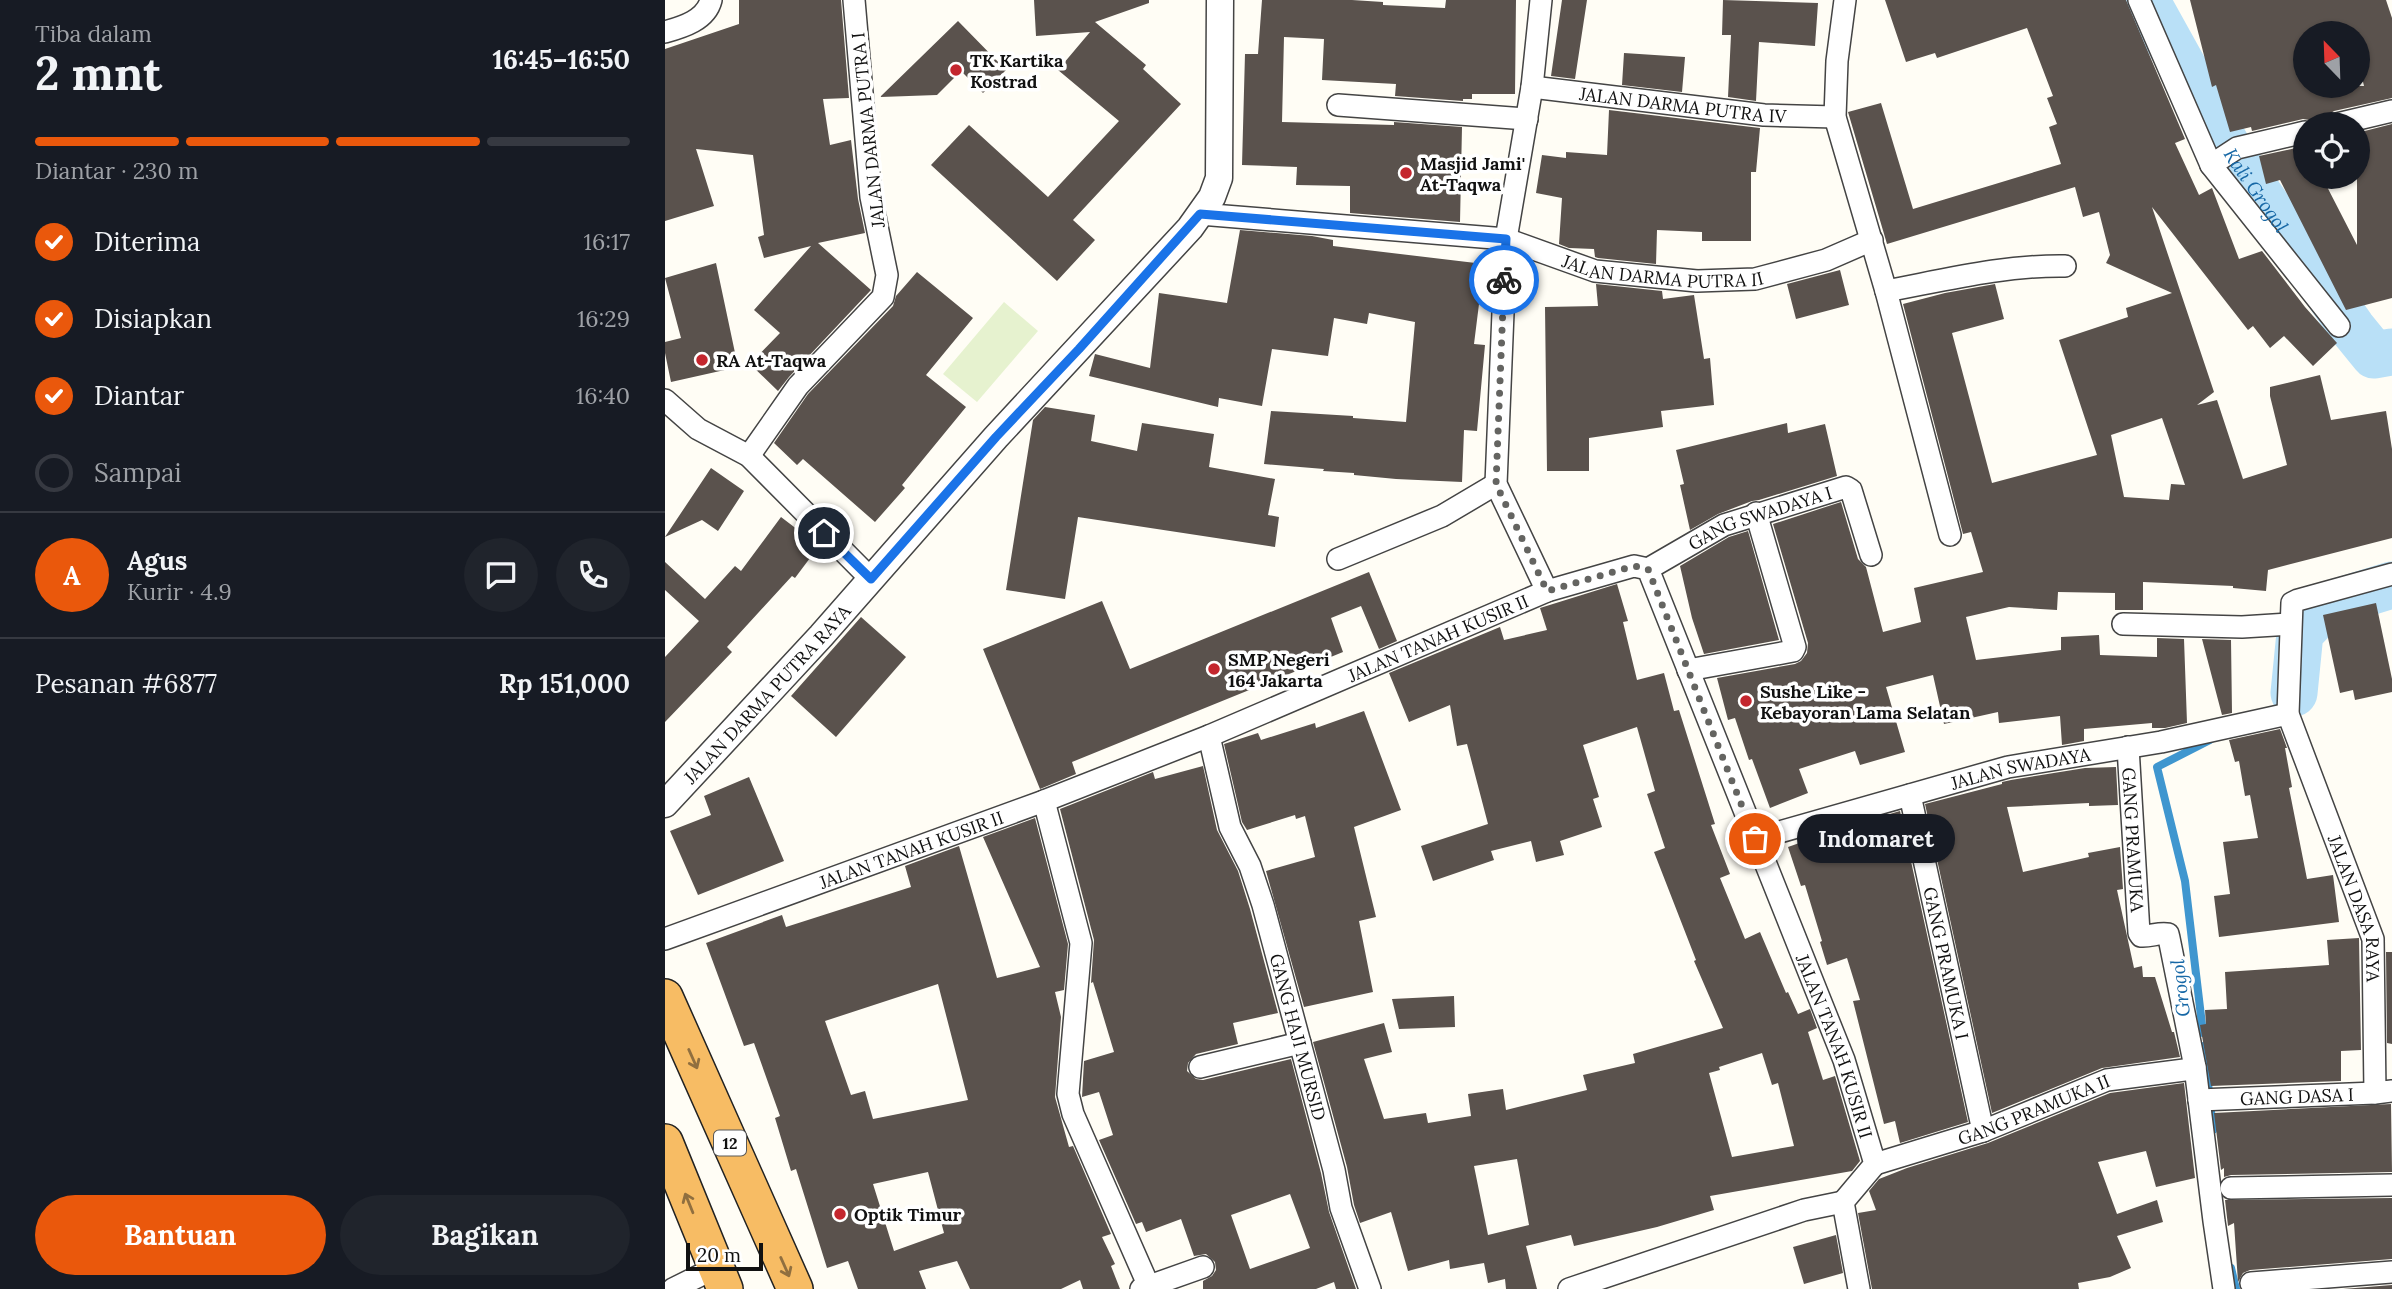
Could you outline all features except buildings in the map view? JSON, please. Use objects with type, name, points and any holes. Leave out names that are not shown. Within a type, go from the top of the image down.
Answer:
[{"type":"highway","name":"12","points":[[665,996],[795,1289]]},
{"type":"highway","points":[[665,1142],[720,1279]]},
{"type":"street","points":[[665,32],[690,25],[710,5],[711,0]]},
{"type":"street","name":"JALAN DARMA PUTRA I","points":[[749,456],[798,386],[883,297],[887,282],[871,197],[854,0]]},
{"type":"street","name":"JALAN DARMA PUTRA RAYA","points":[[665,804],[871,579],[996,437],[1089,339],[1212,197],[1219,178],[1220,0]]},
{"type":"street","points":[[1541,0],[1532,87],[1506,239],[1496,484],[1547,591]]},
{"type":"street","points":[[1845,0],[1837,61],[1835,117],[1872,240],[1950,536]]},
{"type":"street","points":[[2139,0],[2215,163],[2339,326]]},
{"type":"street","name":"JALAN DARMA PUTRA IV","points":[[1532,87],[1764,115],[1835,117]]},
{"type":"street","points":[[1338,105],[1527,119]]},
{"type":"street","points":[[2370,116],[2392,111]]},
{"type":"street","points":[[2215,163],[2238,148],[2293,135]]},
{"type":"street","name":"JALAN DARMA PUTRA II","points":[[1200,214],[1506,239],[1595,271],[1697,281],[1755,279],[1826,260],[1872,240]]},
{"type":"street","points":[[1885,291],[1995,269],[2036,265],[2065,266]]},
{"type":"street","points":[[665,400],[698,429],[749,456],[871,579]]},
{"type":"street","points":[[1338,559],[1442,516],[1496,484]]},
{"type":"street","name":"GANG SWADAYA I","points":[[1648,569],[1724,524],[1846,487],[1850,488],[1871,555]]},
{"type":"street","points":[[1688,670],[1793,651],[1795,647],[1756,513]]},
{"type":"street","name":"JALAN TANAH KUSIR II","points":[[665,939],[1044,801],[1209,736],[1547,591],[1634,566],[1648,569],[1844,1060],[1875,1164]]},
{"type":"street","points":[[2288,714],[2292,603],[2392,574]]},
{"type":"street","points":[[2123,624],[2242,627],[2290,624]]},
{"type":"street","name":"JALAN SWADAYA","points":[[1755,839],[2008,767],[2128,747],[2288,714]]},
{"type":"street","name":"JALAN DASA RAYA","points":[[2288,714],[2382,939],[2384,1092]]},
{"type":"street","name":"GANG HAJI MURSID","points":[[1209,736],[1230,827],[1246,860],[1272,936],[1334,1170],[1341,1208],[1370,1289]]},
{"type":"street","name":"GANG PRAMUKA","points":[[2128,747],[2139,933],[2147,937],[2168,934],[2195,1067]]},
{"type":"street","name":"GANG PRAMUKA I","points":[[1910,795],[1983,1131]]},
{"type":"street","points":[[1044,801],[1081,943],[1068,1094],[1073,1114],[1146,1288],[1203,1267]]},
{"type":"street","points":[[1200,1067],[1300,1042]]},
{"type":"street","points":[[2195,1067],[2208,1100],[2224,1289]]},
{"type":"street","name":"GANG PRAMUKA II","points":[[1875,1164],[1983,1131],[2107,1080],[2195,1067]]},
{"type":"street","name":"GANG DASA I","points":[[2208,1100],[2384,1092]]},
{"type":"street","points":[[1569,1289],[1804,1210],[1843,1202],[1875,1164]]},
{"type":"street","points":[[2231,1188],[2392,1185]]},
{"type":"street","points":[[1843,1202],[1859,1289]]},
{"type":"street","points":[[2251,1283],[2392,1272]]},
{"type":"street","points":[[673,1289],[720,1279]]},
{"type":"green space","points":[[1004,302],[1038,331],[977,402],[943,374]]},
{"type":"waterway","name":"Kali Grogol","points":[[2146,0],[2233,157],[2352,328],[2374,355],[2392,352]]},
{"type":"waterway","name":"Kali Grogol","points":[[2294,693],[2300,633],[2327,605],[2392,585]]},
{"type":"waterway","name":"Grogol","points":[[2203,1033],[2185,881],[2157,767],[2210,740]]},
{"type":"waterway","name":"Grogol","points":[[2204,1046],[2213,1130]]},
{"type":"waterway","name":"Grogol","points":[[2231,1268],[2236,1289]]},
{"type":"way so far","points":[[1504,280],[1496,484],[1547,591],[1634,566],[1648,569],[1755,839]]},
{"type":"place","name":"TK Kartika Kostrad","points":[[956,70]]},
{"type":"place","name":"Masjid Jami' At-Taqwa","points":[[1406,173]]},
{"type":"place","name":"RA At-Taqwa","points":[[702,360]]},
{"type":"place","name":"SMP Negeri 164 Jakarta","points":[[1214,669]]},
{"type":"place","name":"Sushe Like - Kebayoran Lama Selatan","points":[[1746,701]]},
{"type":"place","name":"Indomaret","points":[[1755,839]]},
{"type":"place","name":"Optik Timur","points":[[840,1214]]},
{"type":"route","points":[[824,533],[871,579],[996,437],[1200,214],[1506,239],[1504,280]]}]
